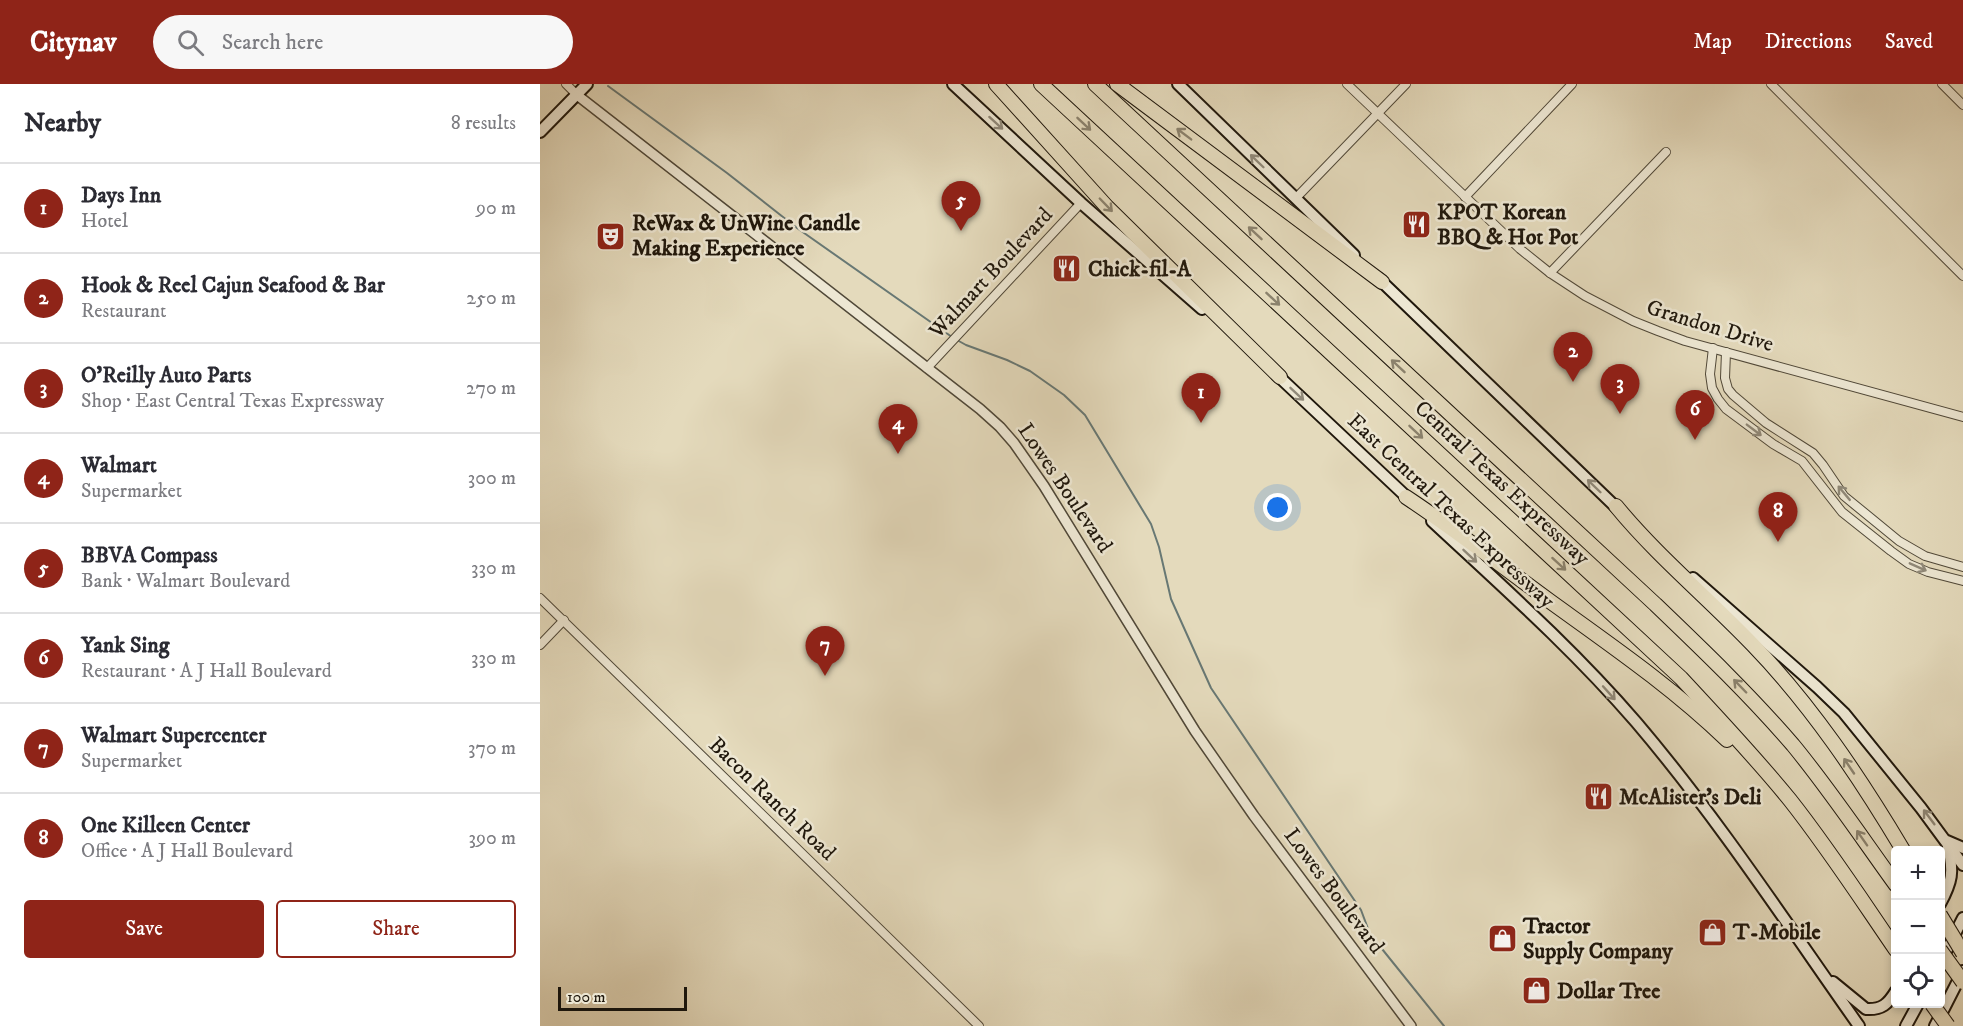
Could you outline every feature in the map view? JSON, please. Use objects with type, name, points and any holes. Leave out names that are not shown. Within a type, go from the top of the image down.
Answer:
[{"type":"highway","points":[[996,84],[1107,207],[1280,377]]},
{"type":"highway","name":"Central Texas Expressway","points":[[1041,84],[1681,678],[1791,801],[1891,943]]},
{"type":"highway","name":"Central Texas Expressway","points":[[1095,84],[1655,604],[1739,685],[1793,745],[1891,878]]},
{"type":"highway","points":[[1117,84],[1382,282]]},
{"type":"highway","points":[[1406,497],[1464,536],[1654,676],[1701,714],[1791,801]]},
{"type":"highway","points":[[1616,506],[1638,534],[1718,608],[1800,699],[1836,746],[1900,846]]},
{"type":"highway","points":[[1945,922],[1963,953]]},
{"type":"highway","points":[[1944,954],[1963,982]]},
{"type":"highway","points":[[1935,1008],[1948,1026]]},
{"type":"main road","points":[[540,132],[587,84]]},
{"type":"main road","name":"East Central Texas Expressway","points":[[953,84],[1082,203],[1280,377],[1553,633],[1636,722],[1704,807],[1859,1026]]},
{"type":"main road","points":[[1178,84],[1662,551],[1844,713],[1921,807],[1963,865]]},
{"type":"main road","points":[[1946,841],[1963,848]]},
{"type":"main road","points":[[1943,900],[1951,883],[1952,873],[1946,841]]},
{"type":"main road","points":[[1945,954],[1963,918]]},
{"type":"main road","points":[[1818,967],[1856,1003],[1866,1009],[1881,1008],[1891,998]]},
{"type":"main road","points":[[1935,1026],[1963,971]]},
{"type":"main road","points":[[1906,1026],[1916,1008]]},
{"type":"main road","points":[[1849,1011],[1854,1026]]},
{"type":"street","name":"Lowes Boulevard","points":[[566,84],[577,95],[980,409],[1000,427],[1044,486],[1206,746],[1272,841],[1411,1026]]},
{"type":"street","name":"Grandon Drive","points":[[1347,84],[1520,249],[1550,273],[1585,296],[1633,321],[1685,341],[1963,417]]},
{"type":"street","points":[[1296,198],[1406,84]]},
{"type":"street","points":[[1465,197],[1572,84]]},
{"type":"street","points":[[1771,84],[1963,276]]},
{"type":"street","points":[[1942,84],[1963,105]]},
{"type":"street","points":[[1550,273],[1666,152]]},
{"type":"street","name":"Walmart Boulevard","points":[[927,368],[1082,203]]},
{"type":"street","points":[[1713,348],[1710,374],[1712,388],[1718,399],[1735,415],[1802,461],[1830,499],[1854,522],[1891,551],[1909,564],[1928,572],[1963,581]]},
{"type":"street","points":[[1726,352],[1724,368],[1728,389],[1744,405],[1785,436],[1813,453],[1844,496],[1899,541],[1925,556],[1963,567]]},
{"type":"street","points":[[1735,415],[1744,405]]},
{"type":"street","points":[[1779,447],[1785,436]]},
{"type":"street","points":[[1854,522],[1860,509]]},
{"type":"street","points":[[1891,551],[1899,541]]},
{"type":"street","name":"Bacon Ranch Road","points":[[540,598],[979,1026]]},
{"type":"street","points":[[540,645],[564,621]]},
{"type":"waterway","points":[[608,86],[727,173],[797,228],[952,337]]},
{"type":"waterway","points":[[957,340],[1030,371],[1064,395],[1085,415],[1151,524],[1159,547],[1171,599],[1211,688],[1361,910],[1370,934],[1444,1026]]},
{"type":"place","name":"KPOT Korean BBQ & Hot Pot","points":[[1416,225]]},
{"type":"place","name":"BBVA Compass","points":[[961,231]]},
{"type":"place","name":"ReWax & UnWine Candle Making Experience","points":[[611,236]]},
{"type":"place","name":"Chick-fil-A","points":[[1067,269]]},
{"type":"place","name":"Hook & Reel Cajun Seafood & Bar","points":[[1573,382]]},
{"type":"place","name":"O'Reilly Auto Parts","points":[[1620,414]]},
{"type":"place","name":"Days Inn","points":[[1201,423]]},
{"type":"place","name":"Yank Sing","points":[[1695,440]]},
{"type":"place","name":"Walmart","points":[[898,454]]},
{"type":"place","name":"One Killeen Center","points":[[1778,542]]},
{"type":"place","name":"Walmart Supercenter","points":[[825,676]]},
{"type":"place","name":"McAlister's Deli","points":[[1598,797]]},
{"type":"place","name":"T-Mobile","points":[[1712,932]]},
{"type":"place","name":"Tractor Supply Company","points":[[1502,939]]},
{"type":"place","name":"Dollar Tree","points":[[1536,991]]}]
